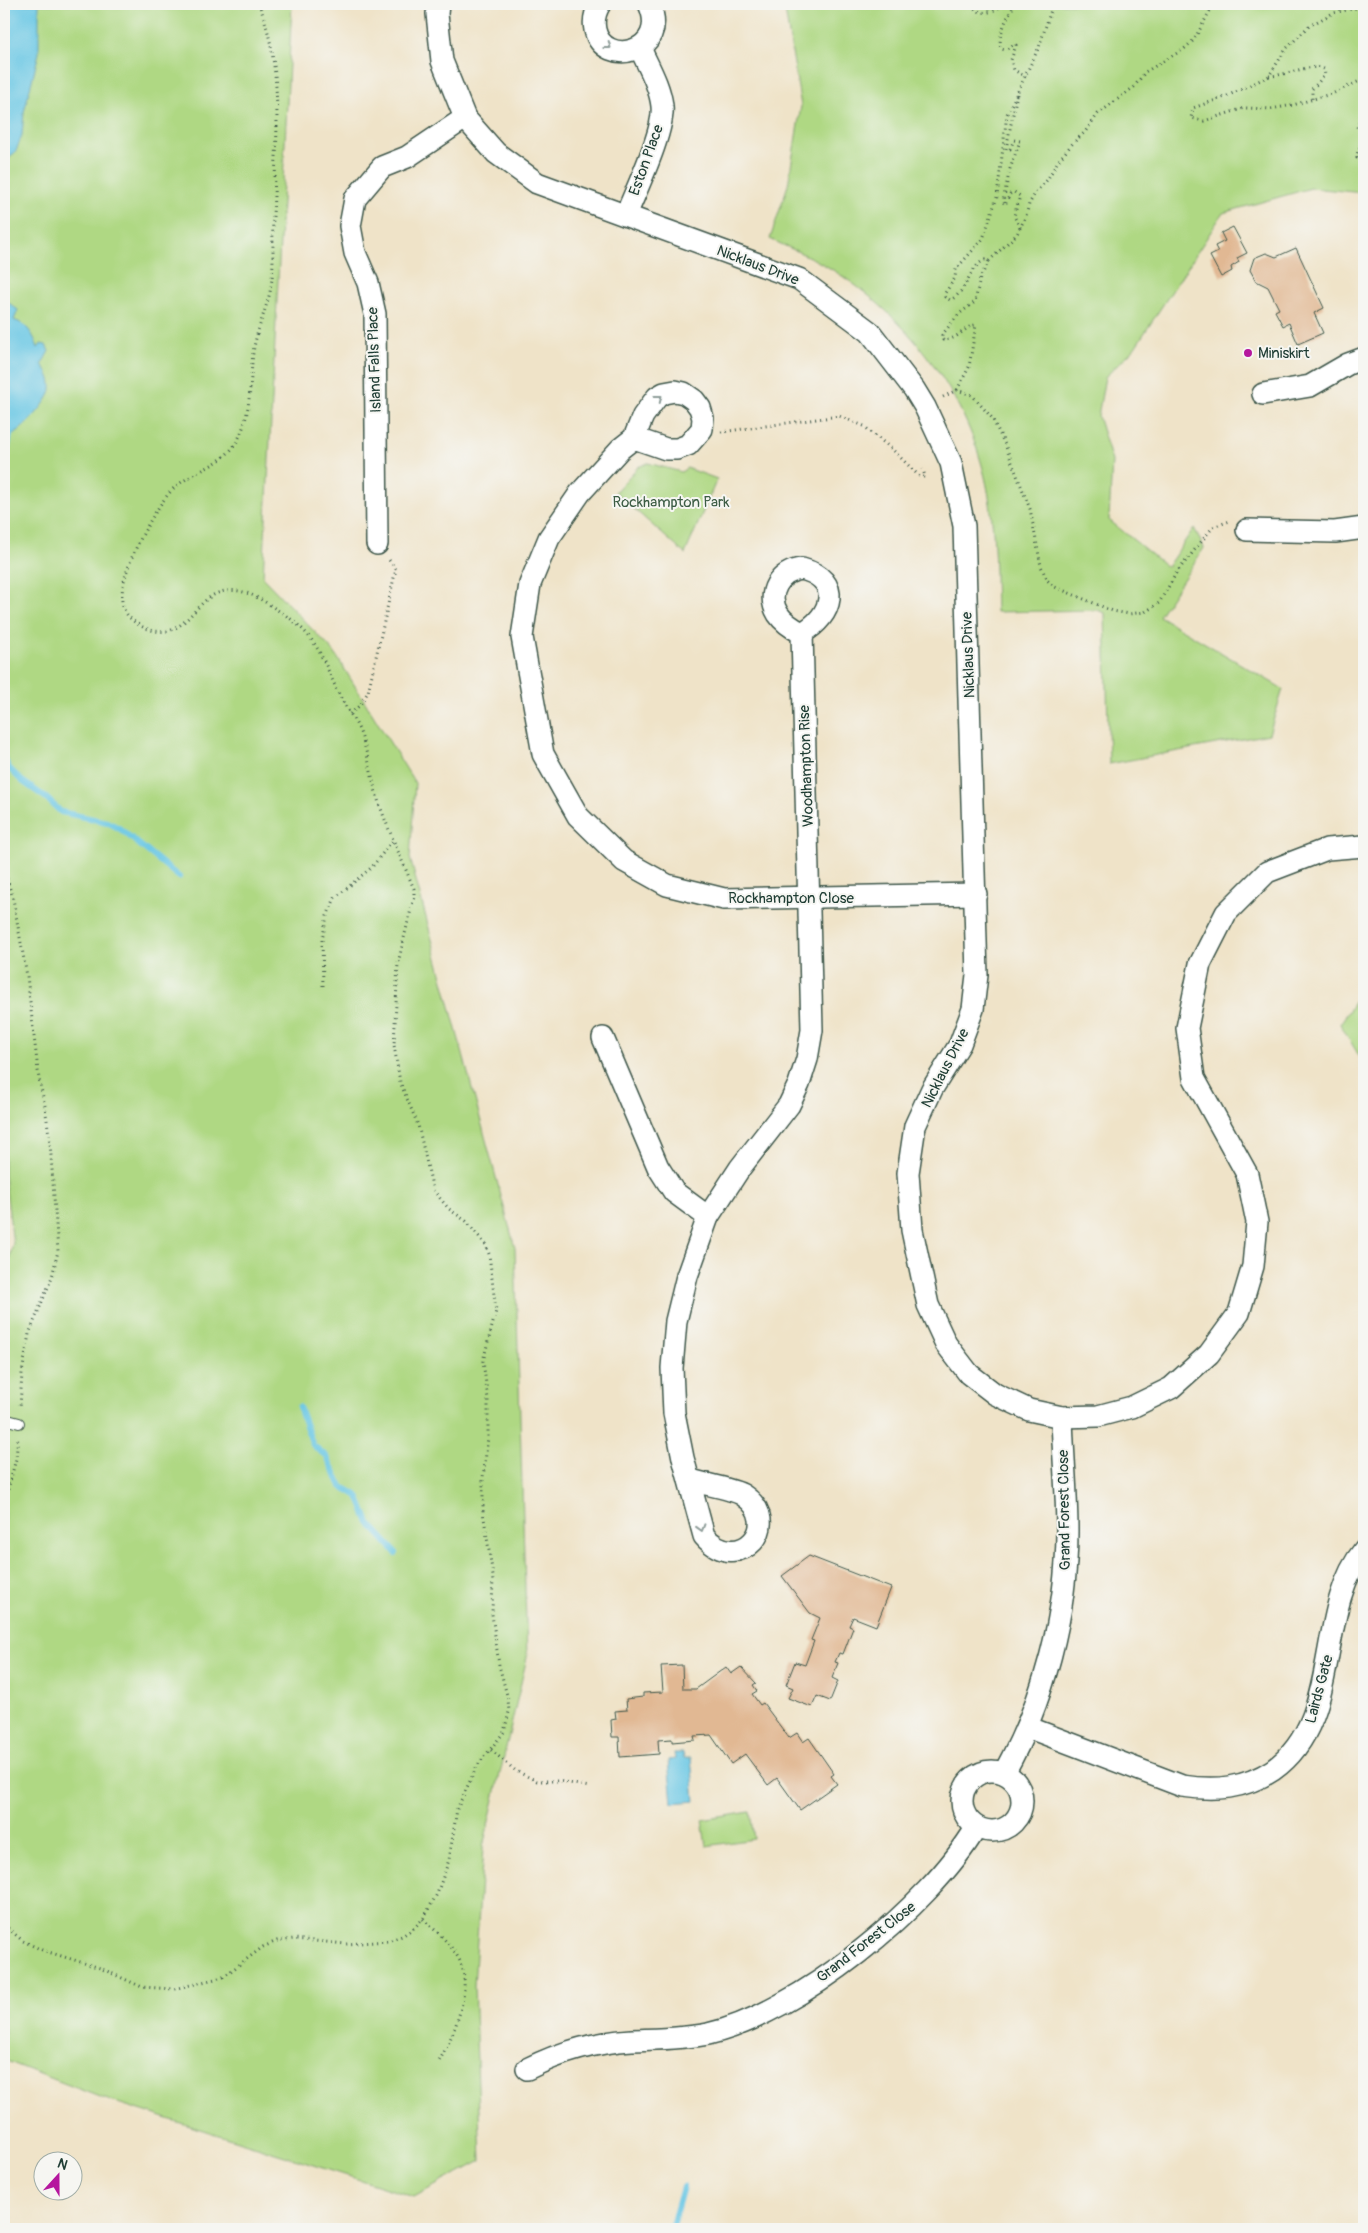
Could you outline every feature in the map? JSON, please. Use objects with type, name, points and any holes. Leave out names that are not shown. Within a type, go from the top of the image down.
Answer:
[{"type":"street","name":"Nicklaus Drive","points":[[438,4],[437,14],[442,61],[465,118],[496,153],[537,183],[799,280],[870,332],[914,389],[952,463],[964,526],[977,975],[972,1009],[960,1044],[932,1089],[915,1126],[908,1173],[912,1230],[928,1304],[946,1344],[968,1374],[995,1394],[1030,1410],[1062,1417],[1098,1416],[1132,1407],[1171,1388],[1209,1354],[1238,1313],[1253,1266],[1257,1222],[1247,1174],[1194,1078],[1186,1028],[1200,964],[1226,914],[1268,872],[1327,849],[1364,846]]},
{"type":"street","points":[[600,4],[596,10],[594,22],[597,35],[604,44],[615,51],[628,52],[640,48],[649,39],[654,28],[654,15],[649,4]]},
{"type":"street","name":"Eston Place","points":[[626,215],[658,130],[662,113],[660,94],[640,48]]},
{"type":"street","name":"Island Falls Place","points":[[377,544],[375,314],[368,283],[355,253],[350,226],[355,199],[382,167],[406,157],[465,118]]},
{"type":"street","points":[[1263,394],[1310,386],[1348,364],[1364,358]]},
{"type":"street","name":"Rockhampton Close","points":[[634,438],[620,449],[580,493],[549,538],[530,584],[522,637],[543,754],[578,816],[624,861],[667,885],[724,899],[810,899],[976,894]]},
{"type":"street","points":[[1242,525],[1335,532],[1364,528]]},
{"type":"street","name":"Woodhampton Rise","points":[[691,1480],[683,1458],[674,1412],[672,1368],[676,1322],[685,1285],[708,1217],[740,1168],[789,1106],[799,1084],[807,1058],[812,1030],[802,633]]},
{"type":"street","points":[[603,1038],[658,1167],[674,1192],[708,1217]]},
{"type":"street","name":"Grand Forest Close","points":[[1004,1773],[1026,1728],[1044,1676],[1062,1603],[1067,1531],[1062,1417]]},
{"type":"street","name":"Lairds Gate","points":[[1026,1728],[1182,1786],[1202,1789],[1224,1789],[1249,1783],[1265,1775],[1294,1750],[1306,1734],[1314,1714],[1342,1594],[1350,1573],[1364,1550]]},
{"type":"street","points":[[989,1771],[1004,1773],[1017,1784],[1023,1800],[1020,1816],[1008,1828],[992,1832],[976,1828],[966,1817],[962,1802],[965,1787],[975,1776],[989,1771]]},
{"type":"street","name":"Grand Forest Close","points":[[527,2069],[557,2054],[581,2048],[631,2040],[686,2038],[722,2030],[749,2020],[790,1998],[839,1967],[912,1908],[966,1844],[976,1828]]},
{"type":"lane","points":[[4,1419],[19,1423]]},
{"type":"path","points":[[4,1925],[23,1941],[42,1950],[100,1968],[142,1987],[174,1989],[223,1977],[263,1947],[276,1941],[294,1939],[346,1944],[388,1940],[414,1928],[423,1919],[437,1894],[449,1860],[458,1809],[477,1766],[504,1732],[509,1712],[492,1614],[493,1576],[484,1512],[488,1399],[483,1361],[496,1311],[489,1254],[486,1245],[466,1221],[449,1209],[433,1190],[418,1125],[400,1082],[394,1036],[398,963],[414,897],[414,889],[379,802],[361,734],[321,650],[296,622],[260,599],[246,593],[221,592],[211,596],[182,624],[165,631],[152,630],[140,626],[128,616],[123,605],[124,578],[146,527],[170,492],[184,481],[217,464],[227,456],[242,432],[249,398],[253,352],[270,292],[273,262],[277,150],[275,78],[268,28],[259,4]]},
{"type":"path","points":[[972,4],[979,11],[985,13],[996,10],[1004,4]]},
{"type":"path","points":[[1015,4],[999,44],[1001,49],[1005,50],[1015,44],[1011,60],[1014,70],[1026,77]]},
{"type":"path","points":[[989,261],[985,260],[975,267],[971,277],[955,298],[950,300],[946,297],[945,293],[955,278],[956,269],[983,239],[997,197],[1007,114],[1040,47],[1053,4]]},
{"type":"path","points":[[941,398],[957,390],[969,367],[976,325],[969,326],[964,332],[949,340],[943,340],[942,335],[959,314],[975,302],[980,278],[989,261],[1021,229],[1032,198],[1073,143],[1085,132],[1098,114],[1134,87],[1145,72],[1168,56],[1184,49],[1194,40],[1212,7],[1216,4]]},
{"type":"path","points":[[1269,76],[1286,50],[1308,26],[1333,13],[1364,4]]},
{"type":"path","points":[[1312,100],[1313,86],[1325,75],[1324,69],[1313,67],[1279,76],[1269,76],[1225,97],[1193,108],[1191,118],[1204,121],[1244,108],[1271,109],[1312,100],[1334,93],[1364,79]]},
{"type":"path","points":[[1018,93],[1006,149],[1010,148],[1014,140],[1020,141],[1010,169],[1003,201],[1005,205],[1010,194],[1014,192],[1020,196],[1014,216],[1021,229]]},
{"type":"path","points":[[1364,121],[1359,122],[1357,126],[1358,131],[1364,133]]},
{"type":"path","points":[[1364,146],[1358,149],[1356,154],[1357,158],[1364,159]]},
{"type":"path","points":[[957,390],[972,395],[992,418],[1010,456],[1030,509],[1041,566],[1047,580],[1055,586],[1113,611],[1129,614],[1146,612],[1159,603],[1177,572],[1213,527],[1219,523],[1242,525]]},
{"type":"path","points":[[716,432],[839,416],[864,426],[872,432],[920,477],[925,477],[923,468]]},
{"type":"path","points":[[350,714],[359,706],[368,692],[396,568],[377,544]]},
{"type":"path","points":[[323,986],[322,940],[327,916],[335,898],[372,866],[393,840]]},
{"type":"path","points":[[4,869],[13,899],[27,976],[39,1079],[50,1142],[58,1251],[52,1277],[29,1334],[22,1373],[16,1458],[4,1504]]},
{"type":"path","points":[[491,1750],[516,1771],[537,1781],[558,1781],[589,1787]]},
{"type":"path","points":[[423,1919],[451,1948],[459,1961],[462,1974],[458,2021],[448,2047],[438,2063]]},
{"type":"green space","points":[[4,4],[292,4],[263,578],[334,652],[415,783],[410,858],[515,1248],[527,1657],[483,1847],[474,1986],[481,2161],[414,2197],[102,2098],[4,2060],[4,1282],[13,1243],[4,1175]]},
{"type":"green space","points":[[784,4],[1364,4],[1364,193],[1311,188],[1223,213],[1134,349],[1105,377],[1098,416],[1112,461],[1109,520],[1167,567],[1194,528],[1204,548],[1159,616],[1283,689],[1269,734],[1109,764],[1105,613],[1097,610],[996,612],[994,544],[990,503],[982,467],[970,432],[954,398],[935,367],[912,338],[886,311],[858,287],[828,267],[770,239],[788,185],[801,106]]},
{"type":"green space","name":"Rockhampton Park","points":[[648,463],[681,472],[687,468],[717,479],[685,554],[615,492],[638,467]]},
{"type":"green space","points":[[1355,1001],[1364,1007],[1364,1064],[1340,1024]]},
{"type":"green space","points":[[750,1812],[754,1839],[706,1846],[702,1820]]},
{"type":"water","points":[[4,4],[39,4],[39,53],[24,112],[22,135],[16,151],[4,164]]},
{"type":"water","points":[[4,299],[18,310],[14,320],[29,331],[38,348],[41,344],[46,345],[49,351],[42,364],[51,382],[50,393],[38,412],[22,428],[11,434],[4,432]]},
{"type":"water","points":[[674,1753],[683,1753],[684,1758],[691,1758],[695,1801],[672,1803],[668,1760],[675,1759]]},
{"type":"building","points":[[1233,227],[1247,253],[1237,258],[1239,262],[1231,267],[1232,271],[1221,277],[1210,256],[1218,252],[1215,246],[1225,241],[1221,233]]},
{"type":"building","points":[[1296,248],[1324,308],[1314,313],[1323,333],[1298,344],[1289,323],[1283,326],[1275,311],[1279,309],[1268,287],[1256,281],[1250,270],[1254,258],[1266,253],[1276,257]]},
{"type":"building","points":[[809,1556],[891,1588],[876,1626],[853,1617],[849,1626],[853,1628],[843,1654],[839,1653],[835,1662],[838,1663],[832,1678],[838,1681],[830,1701],[817,1696],[812,1707],[788,1698],[793,1688],[786,1685],[795,1662],[805,1665],[814,1641],[811,1640],[820,1618],[810,1613],[782,1576]]},
{"type":"building","points":[[682,1665],[683,1689],[696,1689],[726,1667],[731,1674],[741,1667],[756,1683],[753,1685],[757,1691],[752,1694],[760,1705],[763,1703],[789,1738],[797,1733],[803,1742],[809,1738],[834,1774],[831,1776],[837,1784],[800,1810],[777,1778],[768,1785],[745,1754],[731,1764],[711,1735],[694,1736],[695,1740],[672,1742],[672,1739],[658,1740],[659,1754],[620,1757],[619,1737],[612,1737],[611,1720],[616,1719],[615,1711],[627,1710],[626,1699],[643,1697],[643,1693],[663,1692],[661,1666]]},
{"type":"waterway","points":[[4,466],[11,429]]},
{"type":"waterway","points":[[4,758],[8,767],[22,781],[45,797],[61,812],[107,822],[119,828],[179,877]]},
{"type":"waterway","points":[[299,1407],[313,1445],[327,1457],[341,1486],[358,1496],[369,1523],[396,1553]]},
{"type":"waterway","points":[[671,2229],[683,2187]]},
{"type":"place","name":"Miniskirt","points":[[1248,353]]}]
